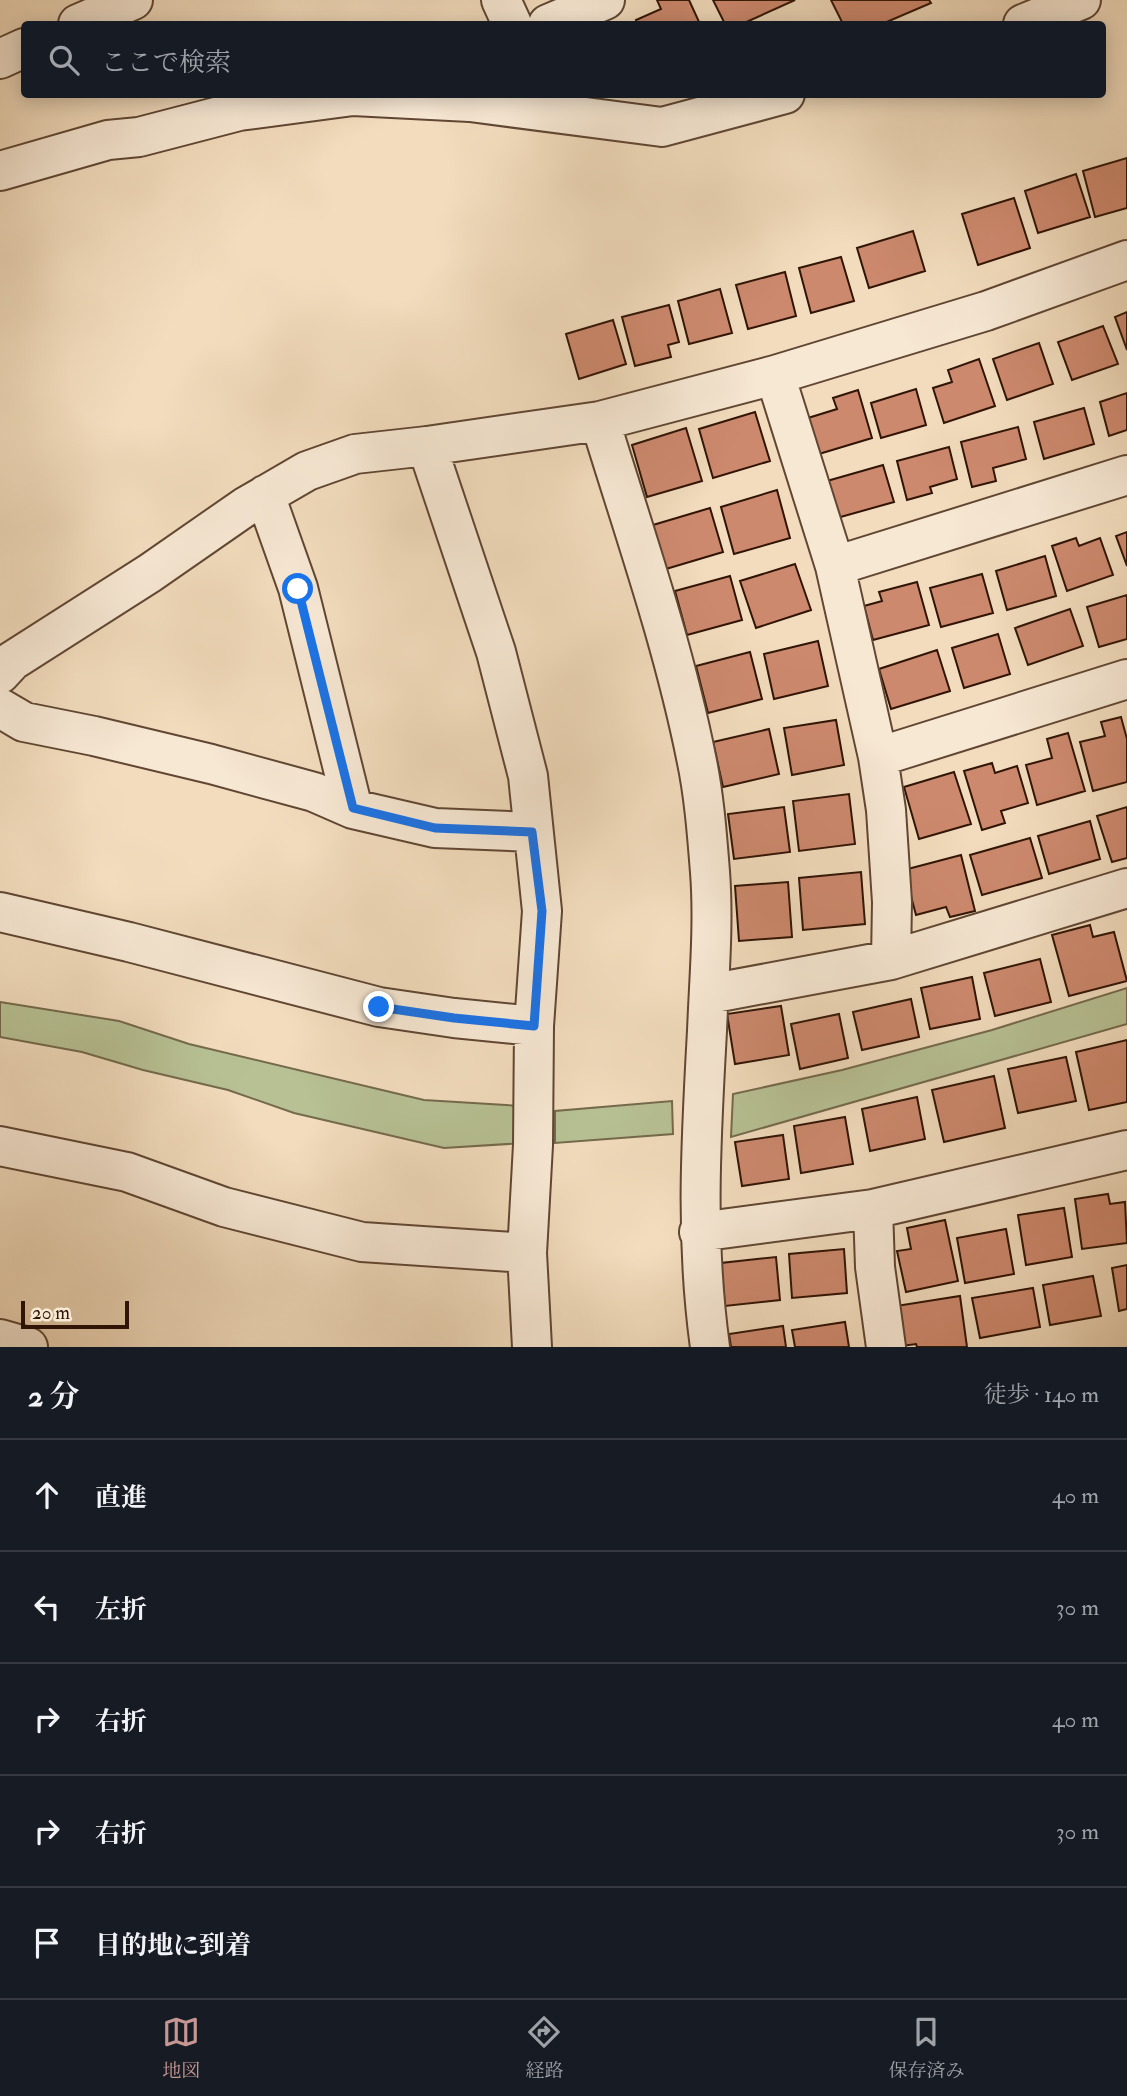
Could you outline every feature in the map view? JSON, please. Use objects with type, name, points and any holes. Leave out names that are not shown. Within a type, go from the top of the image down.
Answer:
[{"type":"street","points":[[85,21],[134,0]]},
{"type":"street","points":[[501,0],[511,21]]},
{"type":"street","points":[[555,21],[605,0]]},
{"type":"street","points":[[1030,21],[1081,0]]},
{"type":"street","points":[[0,59],[21,49]]},
{"type":"street","points":[[0,144],[139,137],[240,110],[337,98]]},
{"type":"street","points":[[386,98],[470,103],[662,127],[770,98]]},
{"type":"street","points":[[0,171],[108,140]]},
{"type":"street","points":[[0,674],[12,661],[150,573],[265,495],[307,471],[355,454],[600,421],[775,375],[986,311],[1127,260]]},
{"type":"street","points":[[775,375],[835,566],[878,757],[886,810],[892,902],[891,960]]},
{"type":"street","points":[[600,421],[662,626],[696,758],[710,875],[709,994],[699,1181],[701,1275],[710,1347]]},
{"type":"street","points":[[427,446],[496,652],[528,776],[542,911],[534,1026],[533,1145],[527,1253],[532,1347]]},
{"type":"street","points":[[835,566],[1127,475]]},
{"type":"street","points":[[265,495],[298,589],[353,808]]},
{"type":"street","points":[[878,757],[1127,679]]},
{"type":"street","points":[[0,708],[24,722],[211,764],[314,792],[353,808],[435,828],[532,832]]},
{"type":"street","points":[[709,994],[891,960],[1127,888]]},
{"type":"street","points":[[0,912],[129,942],[379,1007],[534,1026]]},
{"type":"street","points":[[0,1146],[127,1172],[225,1206],[362,1242],[527,1253]]},
{"type":"street","points":[[699,1232],[873,1209],[1127,1150]]},
{"type":"street","points":[[873,1209],[875,1267],[886,1347]]},
{"type":"street","points":[[0,1339],[28,1347]]},
{"type":"green space","points":[[1127,988],[1127,1024],[731,1137],[733,1094],[842,1070],[992,1030]]},
{"type":"green space","points":[[0,1002],[119,1021],[189,1044],[424,1100],[522,1106],[524,1143],[444,1148],[294,1113],[228,1090],[82,1052],[0,1037]]},
{"type":"green space","points":[[672,1101],[673,1134],[555,1143],[555,1111]]},
{"type":"building","points":[[657,0],[689,0],[699,21],[636,20],[661,9]]},
{"type":"building","points":[[713,0],[795,0],[749,21],[724,21]]},
{"type":"building","points":[[831,0],[929,0],[931,3],[889,21],[842,21]]},
{"type":"building","points":[[1127,158],[1127,208],[1095,217],[1083,171]]},
{"type":"building","points":[[1076,174],[1090,217],[1038,233],[1025,191]]},
{"type":"building","points":[[1014,198],[1030,248],[978,265],[962,214]]},
{"type":"building","points":[[913,231],[925,271],[869,288],[857,248]]},
{"type":"building","points":[[841,257],[854,301],[811,313],[799,268]]},
{"type":"building","points":[[785,272],[796,316],[748,329],[736,285]]},
{"type":"building","points":[[720,289],[732,333],[689,344],[678,301]]},
{"type":"building","points":[[669,305],[679,342],[668,345],[671,357],[635,366],[622,317]]},
{"type":"building","points":[[1127,312],[1127,350],[1115,317]]},
{"type":"building","points":[[613,320],[626,364],[579,379],[566,334]]},
{"type":"building","points":[[1103,326],[1118,364],[1072,380],[1058,342]]},
{"type":"building","points":[[1039,343],[1053,384],[1007,400],[993,359]]},
{"type":"building","points":[[979,359],[995,406],[944,423],[933,388],[952,382],[948,370]]},
{"type":"building","points":[[916,389],[926,425],[881,438],[871,403]]},
{"type":"building","points":[[858,390],[872,438],[819,454],[808,418],[837,409],[833,398]]},
{"type":"building","points":[[1127,393],[1127,430],[1109,436],[1100,402]]},
{"type":"building","points":[[1084,408],[1094,444],[1044,459],[1034,422]]},
{"type":"building","points":[[755,412],[770,461],[713,478],[699,429]]},
{"type":"building","points":[[1018,427],[1026,459],[993,468],[996,481],[972,487],[961,442]]},
{"type":"building","points":[[686,428],[702,481],[647,497],[632,445]]},
{"type":"building","points":[[949,447],[957,479],[930,487],[932,493],[907,500],[897,461]]},
{"type":"building","points":[[883,465],[894,502],[837,518],[827,481]]},
{"type":"building","points":[[777,490],[790,538],[734,554],[721,507]]},
{"type":"building","points":[[710,508],[723,552],[666,569],[653,525]]},
{"type":"building","points":[[1127,532],[1127,566],[1116,536]]},
{"type":"building","points":[[1076,538],[1079,546],[1100,538],[1113,575],[1067,591],[1052,546]]},
{"type":"building","points":[[1045,556],[1056,596],[1007,610],[996,571]]},
{"type":"building","points":[[795,564],[811,610],[756,628],[740,581]]},
{"type":"building","points":[[982,574],[993,613],[941,627],[930,588]]},
{"type":"building","points":[[730,576],[742,620],[687,635],[675,591]]},
{"type":"building","points":[[917,582],[929,625],[873,640],[864,606],[882,601],[879,592]]},
{"type":"building","points":[[1127,595],[1127,639],[1099,647],[1087,607]]},
{"type":"building","points":[[1070,609],[1083,646],[1028,665],[1015,628]]},
{"type":"building","points":[[998,634],[1010,674],[964,688],[952,648]]},
{"type":"building","points":[[818,641],[828,686],[774,699],[764,654]]},
{"type":"building","points":[[937,650],[950,691],[891,709],[879,669]]},
{"type":"building","points":[[750,652],[762,699],[708,713],[696,666]]},
{"type":"building","points":[[1121,717],[1127,739],[1127,782],[1093,791],[1080,742],[1105,736],[1101,722]]},
{"type":"building","points":[[836,720],[844,765],[792,775],[784,728]]},
{"type":"building","points":[[769,729],[779,774],[723,787],[713,742]]},
{"type":"building","points":[[1068,733],[1085,791],[1037,805],[1026,765],[1052,758],[1047,739]]},
{"type":"building","points":[[992,763],[995,773],[1017,766],[1028,803],[1001,811],[1005,823],[982,830],[964,771]]},
{"type":"building","points":[[954,772],[971,824],[919,839],[904,787]]},
{"type":"building","points":[[849,794],[855,844],[799,851],[793,801]]},
{"type":"building","points":[[784,807],[790,852],[734,859],[728,814]]},
{"type":"building","points":[[1127,807],[1127,858],[1112,862],[1097,816]]},
{"type":"building","points":[[1090,821],[1100,859],[1049,874],[1038,836]]},
{"type":"building","points":[[1030,838],[1042,878],[982,895],[970,855]]},
{"type":"building","points":[[961,855],[975,911],[950,917],[946,907],[916,915],[904,870]]},
{"type":"building","points":[[861,872],[865,924],[803,930],[799,878]]},
{"type":"building","points":[[788,882],[792,937],[739,941],[735,886]]},
{"type":"building","points":[[1090,925],[1093,937],[1114,932],[1127,981],[1069,996],[1052,935]]},
{"type":"building","points":[[1040,959],[1051,1002],[995,1016],[984,973]]},
{"type":"building","points":[[972,977],[980,1019],[930,1029],[921,988]]},
{"type":"building","points":[[911,999],[919,1037],[862,1050],[853,1012]]},
{"type":"building","points":[[781,1006],[789,1055],[735,1064],[727,1014]]},
{"type":"building","points":[[839,1014],[848,1058],[800,1069],[791,1024]]},
{"type":"building","points":[[1127,1040],[1127,1102],[1089,1110],[1076,1052]]},
{"type":"building","points":[[1066,1057],[1076,1101],[1018,1113],[1008,1069]]},
{"type":"building","points":[[994,1076],[1005,1128],[944,1142],[932,1090]]},
{"type":"building","points":[[917,1097],[925,1139],[870,1151],[862,1109]]},
{"type":"building","points":[[845,1117],[853,1164],[801,1173],[794,1126]]},
{"type":"building","points":[[783,1135],[789,1179],[742,1186],[735,1142]]},
{"type":"building","points":[[1108,1194],[1110,1204],[1125,1202],[1127,1243],[1082,1249],[1075,1199]]},
{"type":"building","points":[[1064,1208],[1072,1257],[1026,1265],[1018,1215]]},
{"type":"building","points":[[945,1220],[958,1281],[906,1292],[897,1251],[911,1249],[907,1228]]},
{"type":"building","points":[[1006,1229],[1014,1274],[965,1283],[957,1238]]},
{"type":"building","points":[[844,1249],[847,1293],[792,1298],[789,1254]]},
{"type":"building","points":[[776,1257],[780,1300],[725,1306],[721,1263]]},
{"type":"building","points":[[1127,1265],[1127,1309],[1119,1311],[1112,1268]]},
{"type":"building","points":[[1093,1276],[1101,1316],[1050,1325],[1043,1285]]},
{"type":"building","points":[[1033,1288],[1040,1327],[980,1338],[972,1298]]},
{"type":"building","points":[[960,1296],[967,1347],[917,1347],[916,1344],[901,1346],[896,1306]]},
{"type":"building","points":[[845,1322],[849,1347],[795,1347],[792,1330]]},
{"type":"building","points":[[783,1326],[786,1347],[731,1347],[729,1334]]},
{"type":"route","points":[[298,589],[353,808],[435,828],[532,832],[542,911],[534,1026],[379,1007]]}]
